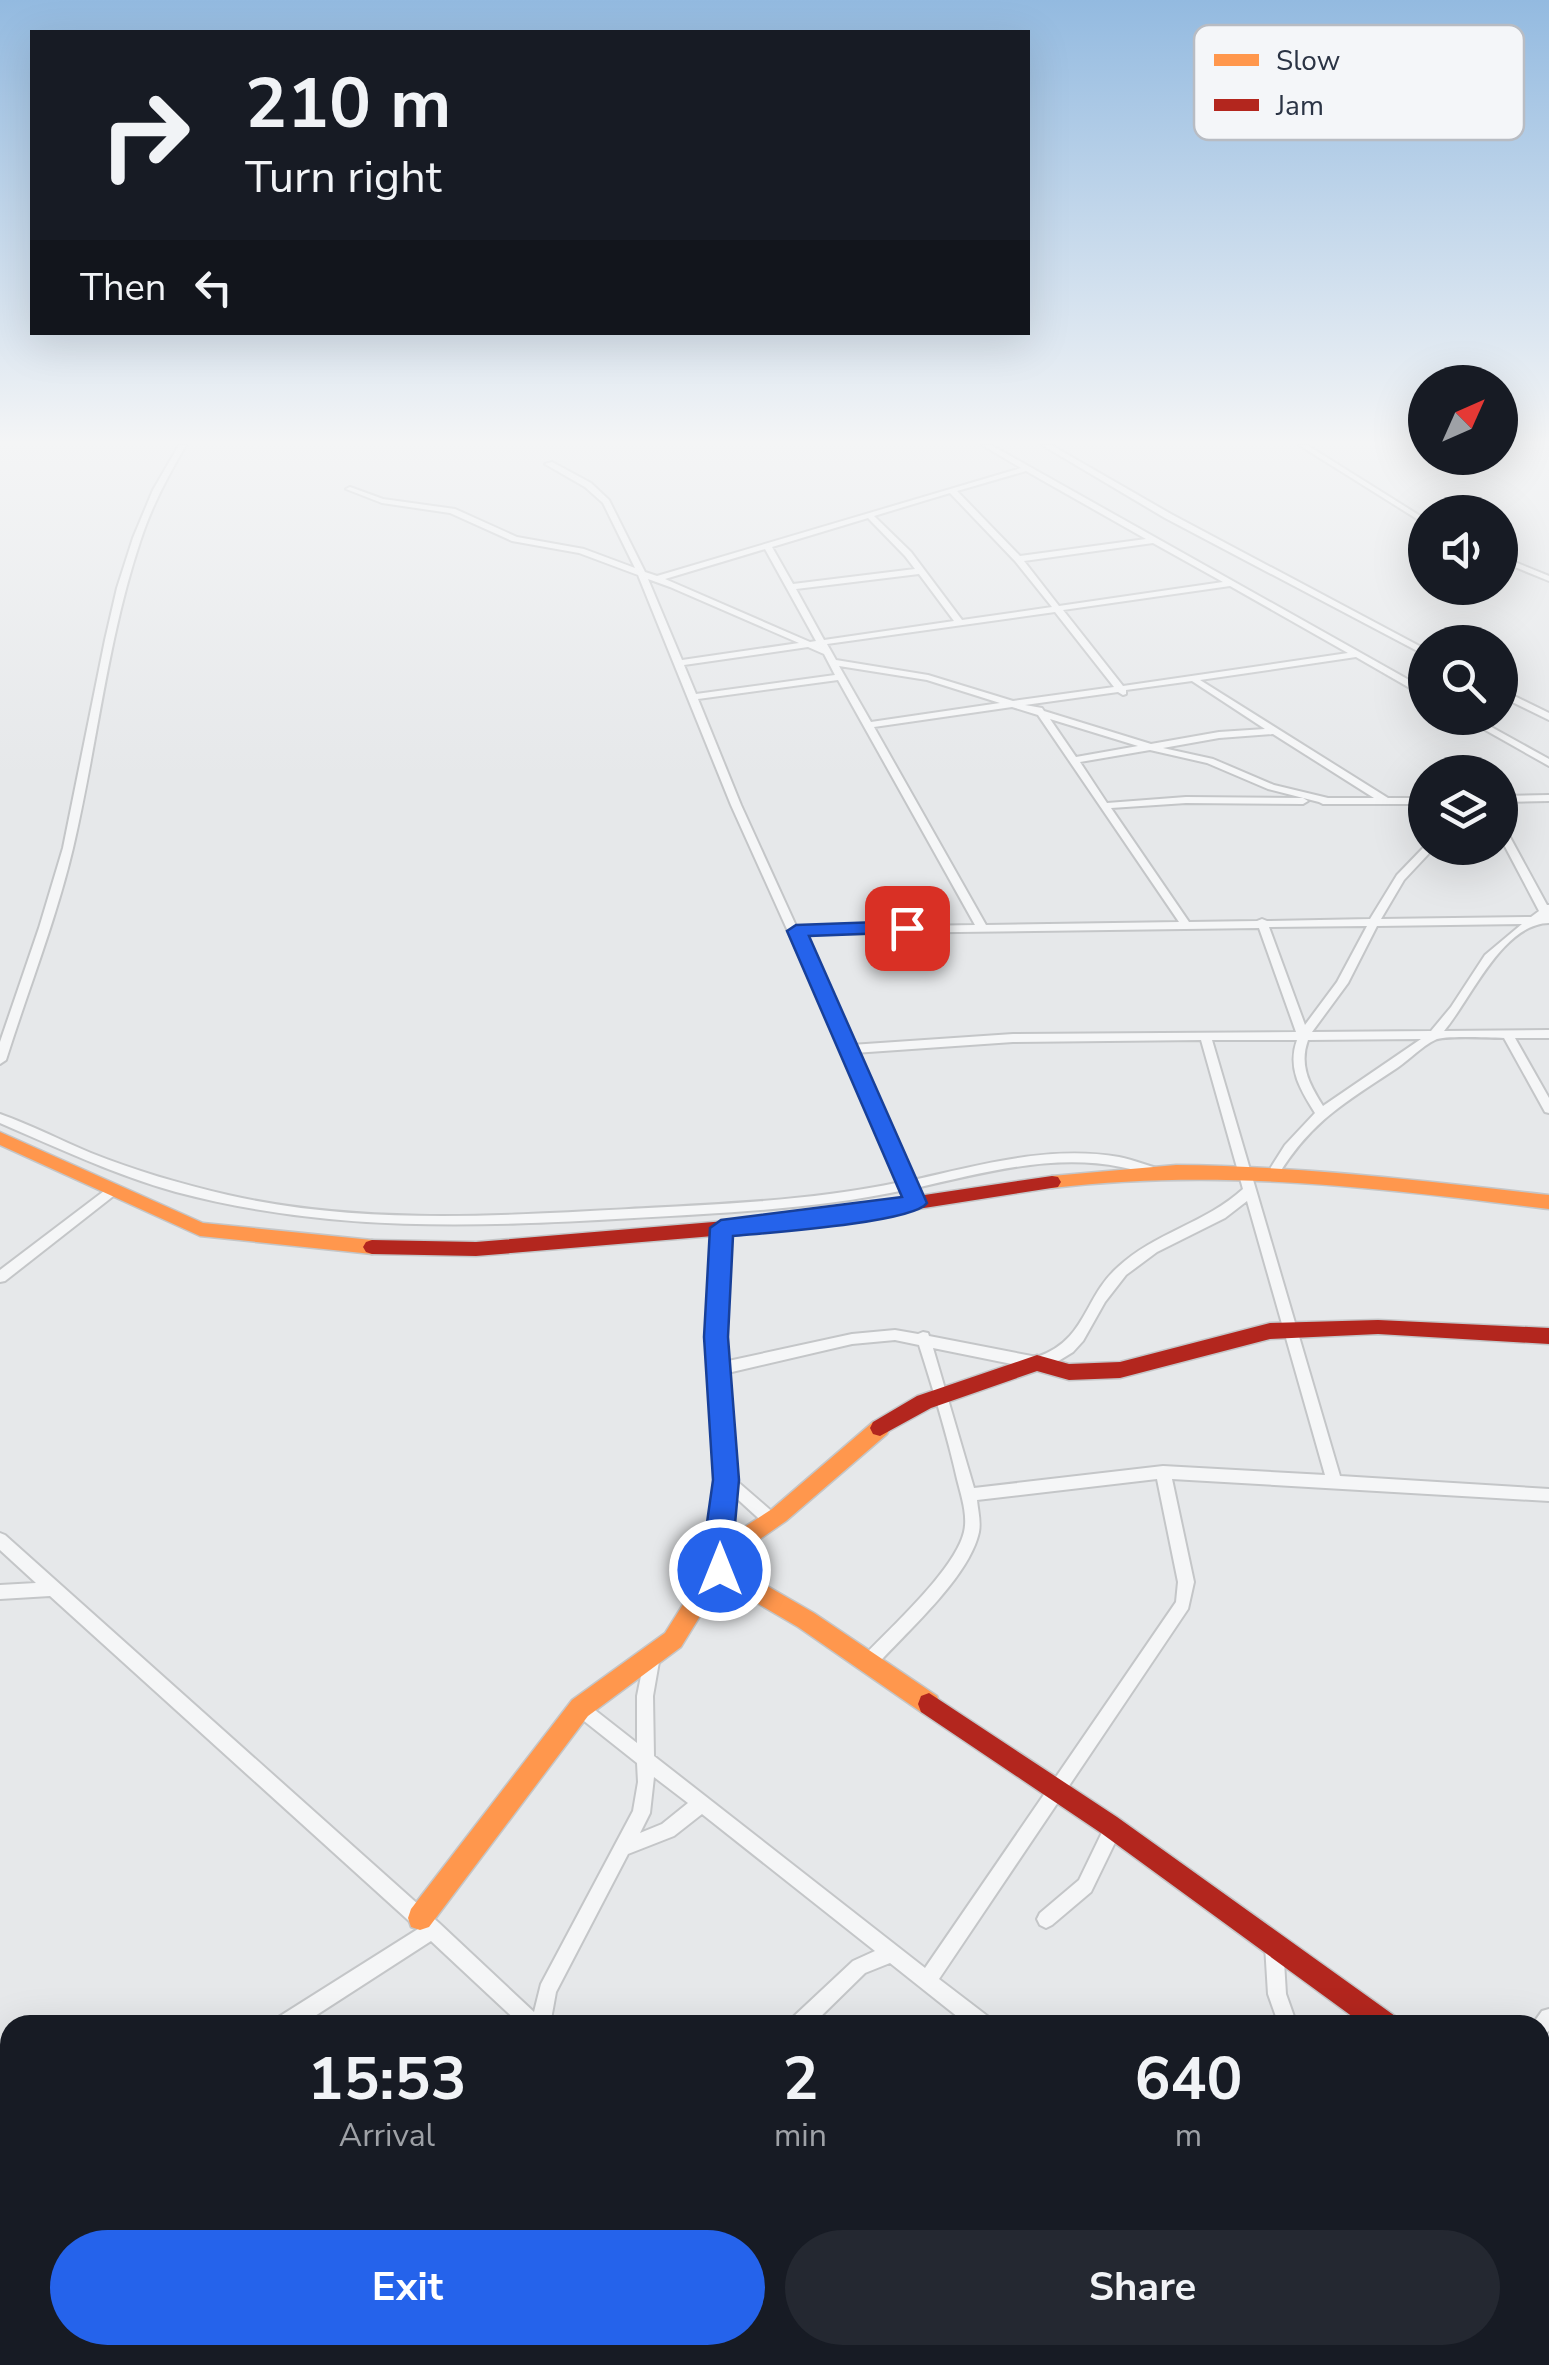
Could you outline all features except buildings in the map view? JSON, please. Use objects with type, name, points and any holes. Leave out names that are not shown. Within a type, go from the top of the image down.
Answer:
[{"type":"street","points":[[0,1060],[67,854],[109,645],[133,555]]},
{"type":"street","points":[[589,555],[826,652],[1038,708],[1148,747],[1203,759],[1271,788],[1328,802]]},
{"type":"street","points":[[635,555],[648,579],[736,805],[913,1195]]},
{"type":"street","points":[[648,579],[734,555]]},
{"type":"street","points":[[773,555],[981,926]]},
{"type":"street","points":[[906,555],[961,624]]},
{"type":"street","points":[[1014,555],[1124,692]]},
{"type":"street","points":[[1018,559],[1044,555]]},
{"type":"street","points":[[1181,555],[1408,684]]},
{"type":"street","points":[[1242,555],[1408,643]]},
{"type":"street","points":[[1518,566],[1549,579]]},
{"type":"street","points":[[791,587],[921,572]]},
{"type":"street","points":[[826,652],[961,624],[1230,584]]},
{"type":"street","points":[[680,664],[808,645]]},
{"type":"street","points":[[1038,708],[1356,655]]},
{"type":"street","points":[[694,696],[840,677]]},
{"type":"street","points":[[1196,681],[1386,801]]},
{"type":"street","points":[[1518,702],[1549,718]]},
{"type":"street","points":[[868,725],[1022,706]]},
{"type":"street","points":[[1038,708],[1184,922]]},
{"type":"street","points":[[1072,761],[1274,731]]},
{"type":"street","points":[[1500,735],[1549,763]]},
{"type":"street","points":[[1518,799],[1549,798]]},
{"type":"street","points":[[1104,806],[1186,800],[1408,801]]},
{"type":"street","points":[[1518,863],[1545,916]]},
{"type":"street","points":[[1321,1112],[1298,1065],[1304,1037],[1342,982],[1371,920],[1410,865]]},
{"type":"street","points":[[796,931],[1545,916]]},
{"type":"street","points":[[1274,1172],[1290,1142],[1321,1112],[1432,1037],[1462,1002],[1489,958],[1545,916]]},
{"type":"street","points":[[1262,922],[1304,1037]]},
{"type":"street","points":[[1507,1034],[1549,1108]]},
{"type":"street","points":[[850,1049],[1013,1038],[1549,1034]]},
{"type":"street","points":[[1206,1039],[1334,1480]]},
{"type":"street","points":[[0,1118],[175,1187],[267,1208],[385,1223],[492,1224],[913,1195],[1074,1178],[1244,1171],[1416,1184],[1549,1202]]},
{"type":"street","points":[[0,1138],[200,1230],[376,1247],[476,1249],[848,1216],[913,1195]]},
{"type":"street","points":[[298,2015],[427,1923],[580,1708],[679,1633],[730,1548],[771,1520],[862,1439],[924,1402],[1070,1351],[1101,1296],[1132,1262],[1203,1228],[1250,1190]]},
{"type":"street","points":[[0,1278],[112,1191]]},
{"type":"street","points":[[720,1570],[718,1544],[726,1480],[718,1370],[721,1228]]},
{"type":"street","points":[[718,1370],[863,1338],[923,1337],[1069,1372],[1120,1370],[1250,1334],[1292,1329],[1378,1327],[1549,1336]]},
{"type":"street","points":[[868,1662],[965,1548],[973,1523],[923,1337]]},
{"type":"street","points":[[927,1980],[1183,1604],[1186,1582],[1163,1472]]},
{"type":"street","points":[[968,1495],[1163,1472],[1549,1495]]},
{"type":"street","points":[[726,1480],[771,1520]]},
{"type":"street","points":[[0,1540],[527,2015]]},
{"type":"street","points":[[720,1570],[868,1662],[1113,1828],[1372,2015]]},
{"type":"street","points":[[0,1592],[53,1589]]},
{"type":"street","points":[[541,2015],[547,1990],[599,1885],[625,1846],[644,1799],[645,1696],[652,1656]]},
{"type":"street","points":[[580,1708],[971,2015]]},
{"type":"street","points":[[625,1846],[668,1830],[702,1804]]},
{"type":"street","points":[[1046,1920],[1085,1886],[1113,1828]]},
{"type":"street","points":[[1274,1945],[1277,1994],[1284,2015]]},
{"type":"street","points":[[809,2015],[859,1967],[892,1953]]},
{"type":"traffic: slow","points":[[0,1138],[200,1229],[372,1247]]},
{"type":"traffic: slow","points":[[1052,1182],[1176,1171],[1238,1172],[1363,1180],[1549,1202]]},
{"type":"traffic: slow","points":[[721,1228],[716,1337],[726,1480],[718,1544],[720,1570],[806,1620],[929,1704]]},
{"type":"traffic: slow","points":[[420,1918],[580,1708],[673,1640],[730,1548],[779,1515],[880,1428]]},
{"type":"traffic: jam","points":[[372,1247],[476,1249],[784,1223],[1052,1182]]},
{"type":"traffic: jam","points":[[880,1428],[924,1402],[1037,1363],[1069,1372],[1120,1370],[1270,1331],[1378,1327],[1549,1336]]},
{"type":"traffic: jam","points":[[929,1704],[1109,1825],[1372,2015]]},
{"type":"route","points":[[720,1570],[718,1544],[726,1480],[716,1337],[721,1228],[848,1216],[916,1203],[796,931],[907,928]]}]
